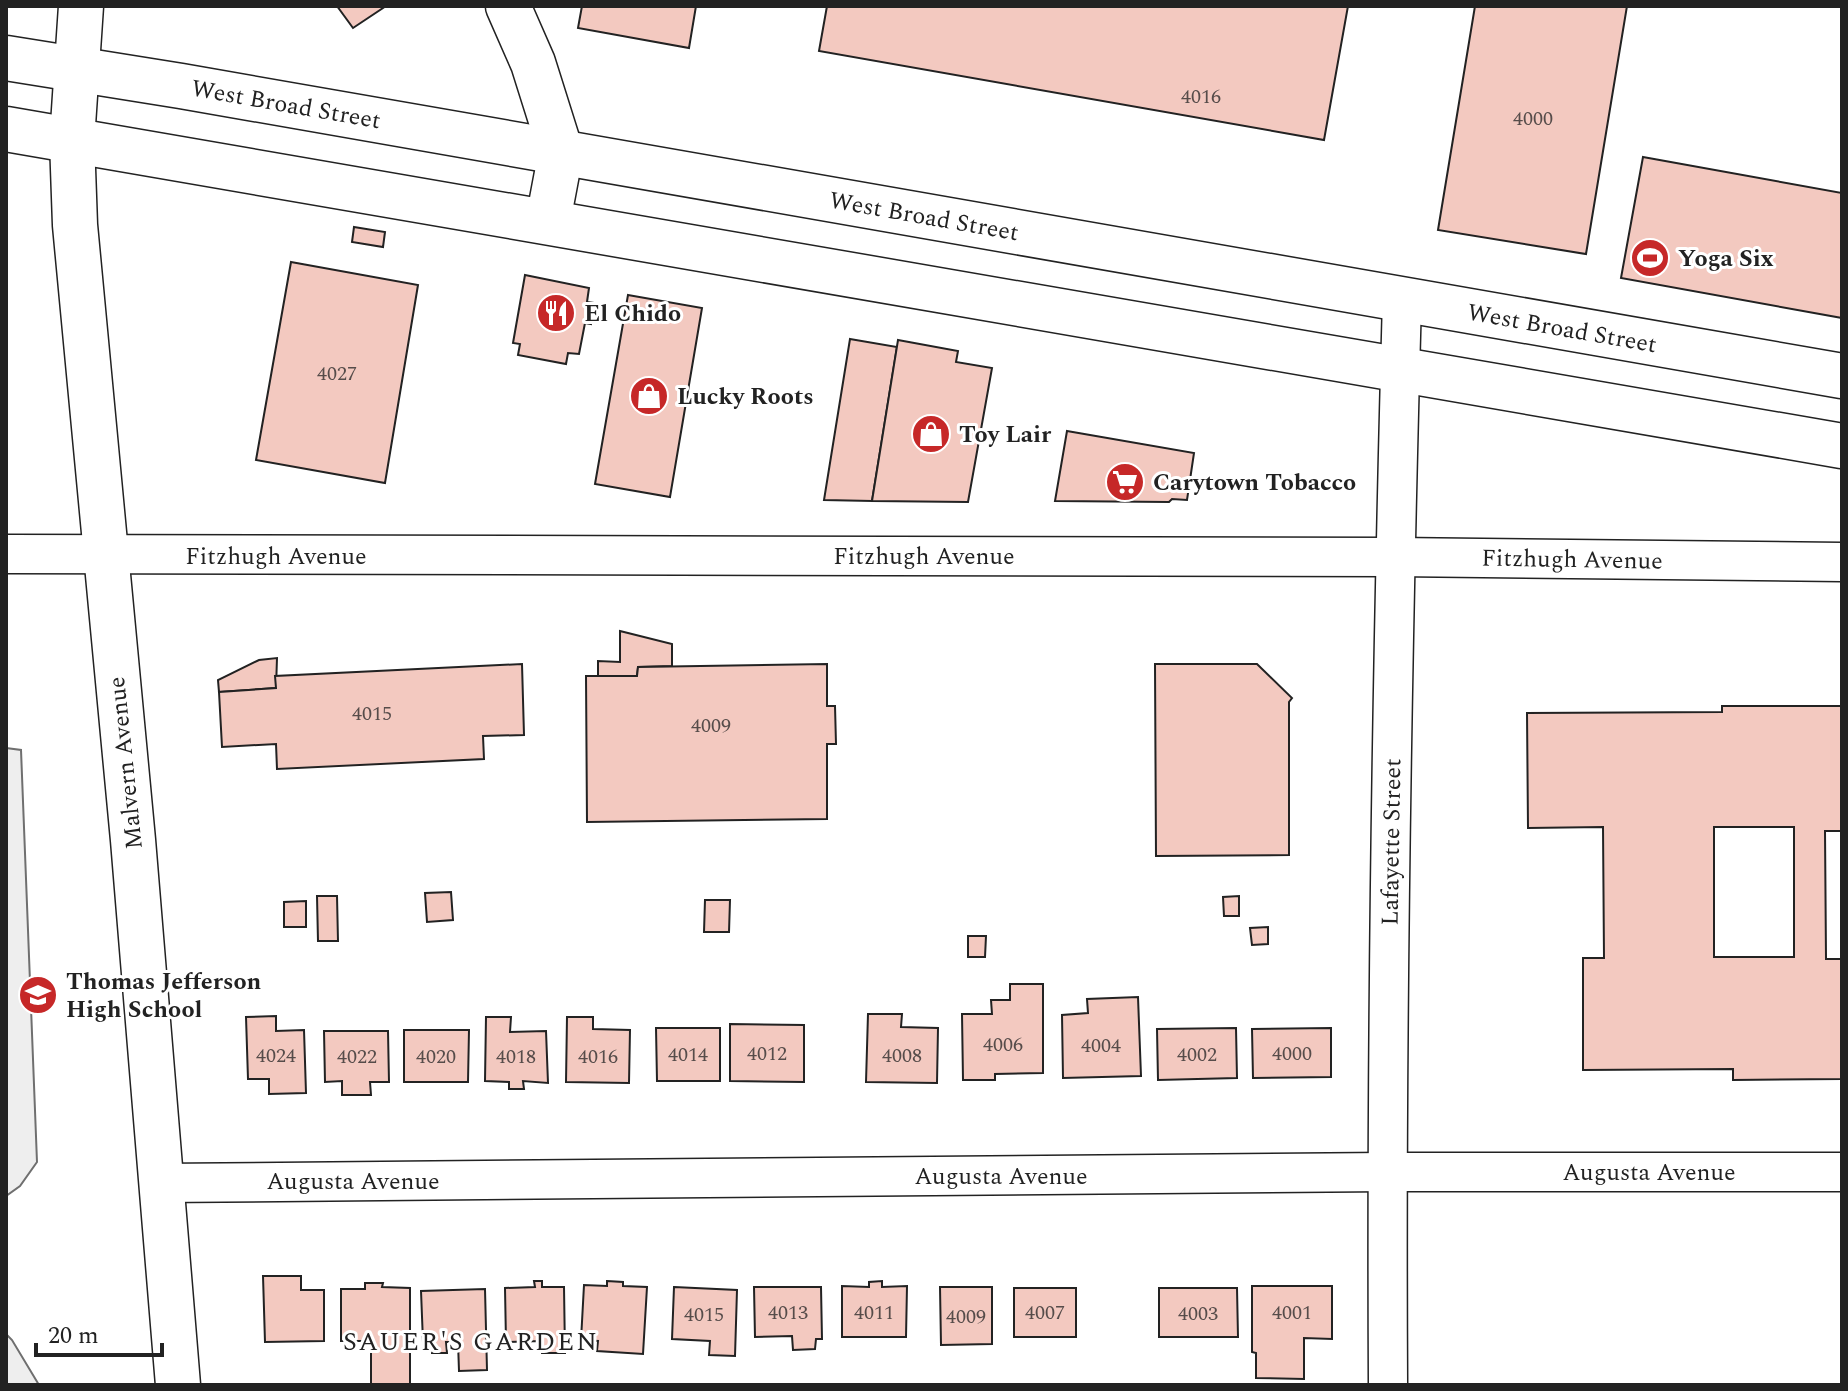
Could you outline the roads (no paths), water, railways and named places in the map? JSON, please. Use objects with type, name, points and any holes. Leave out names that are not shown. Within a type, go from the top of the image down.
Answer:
[{"type":"main road","name":"Malvern Avenue","points":[[81,6],[72,140],[75,225],[133,840],[178,1385]]},
{"type":"main road","points":[[508,6],[533,63],[561,152],[548,221]]},
{"type":"main road","name":"West Broad Street","points":[[6,58],[1842,376]]},
{"type":"main road","points":[[6,129],[1842,446]]},
{"type":"street","name":"Lafayette Street","points":[[1388,1385],[1387,1172],[1395,557],[1402,299]]},
{"type":"street","name":"Fitzhugh Avenue","points":[[6,554],[1395,557],[1842,562]]},
{"type":"street","name":"Augusta Avenue","points":[[159,1183],[1387,1172],[1842,1172]]},
{"type":"place","name":"Yoga Six","points":[[1650,258]]},
{"type":"place","name":"El Chido","points":[[556,313]]},
{"type":"place","name":"Lucky Roots","points":[[649,396]]},
{"type":"place","name":"Toy Lair","points":[[931,434]]},
{"type":"place","name":"Carytown Tobacco","points":[[1125,482]]},
{"type":"place","name":"Thomas Jefferson High School","points":[[38,995]]},
{"type":"district","name":"SAUER'S GARDEN","points":[[471,1341]]}]
